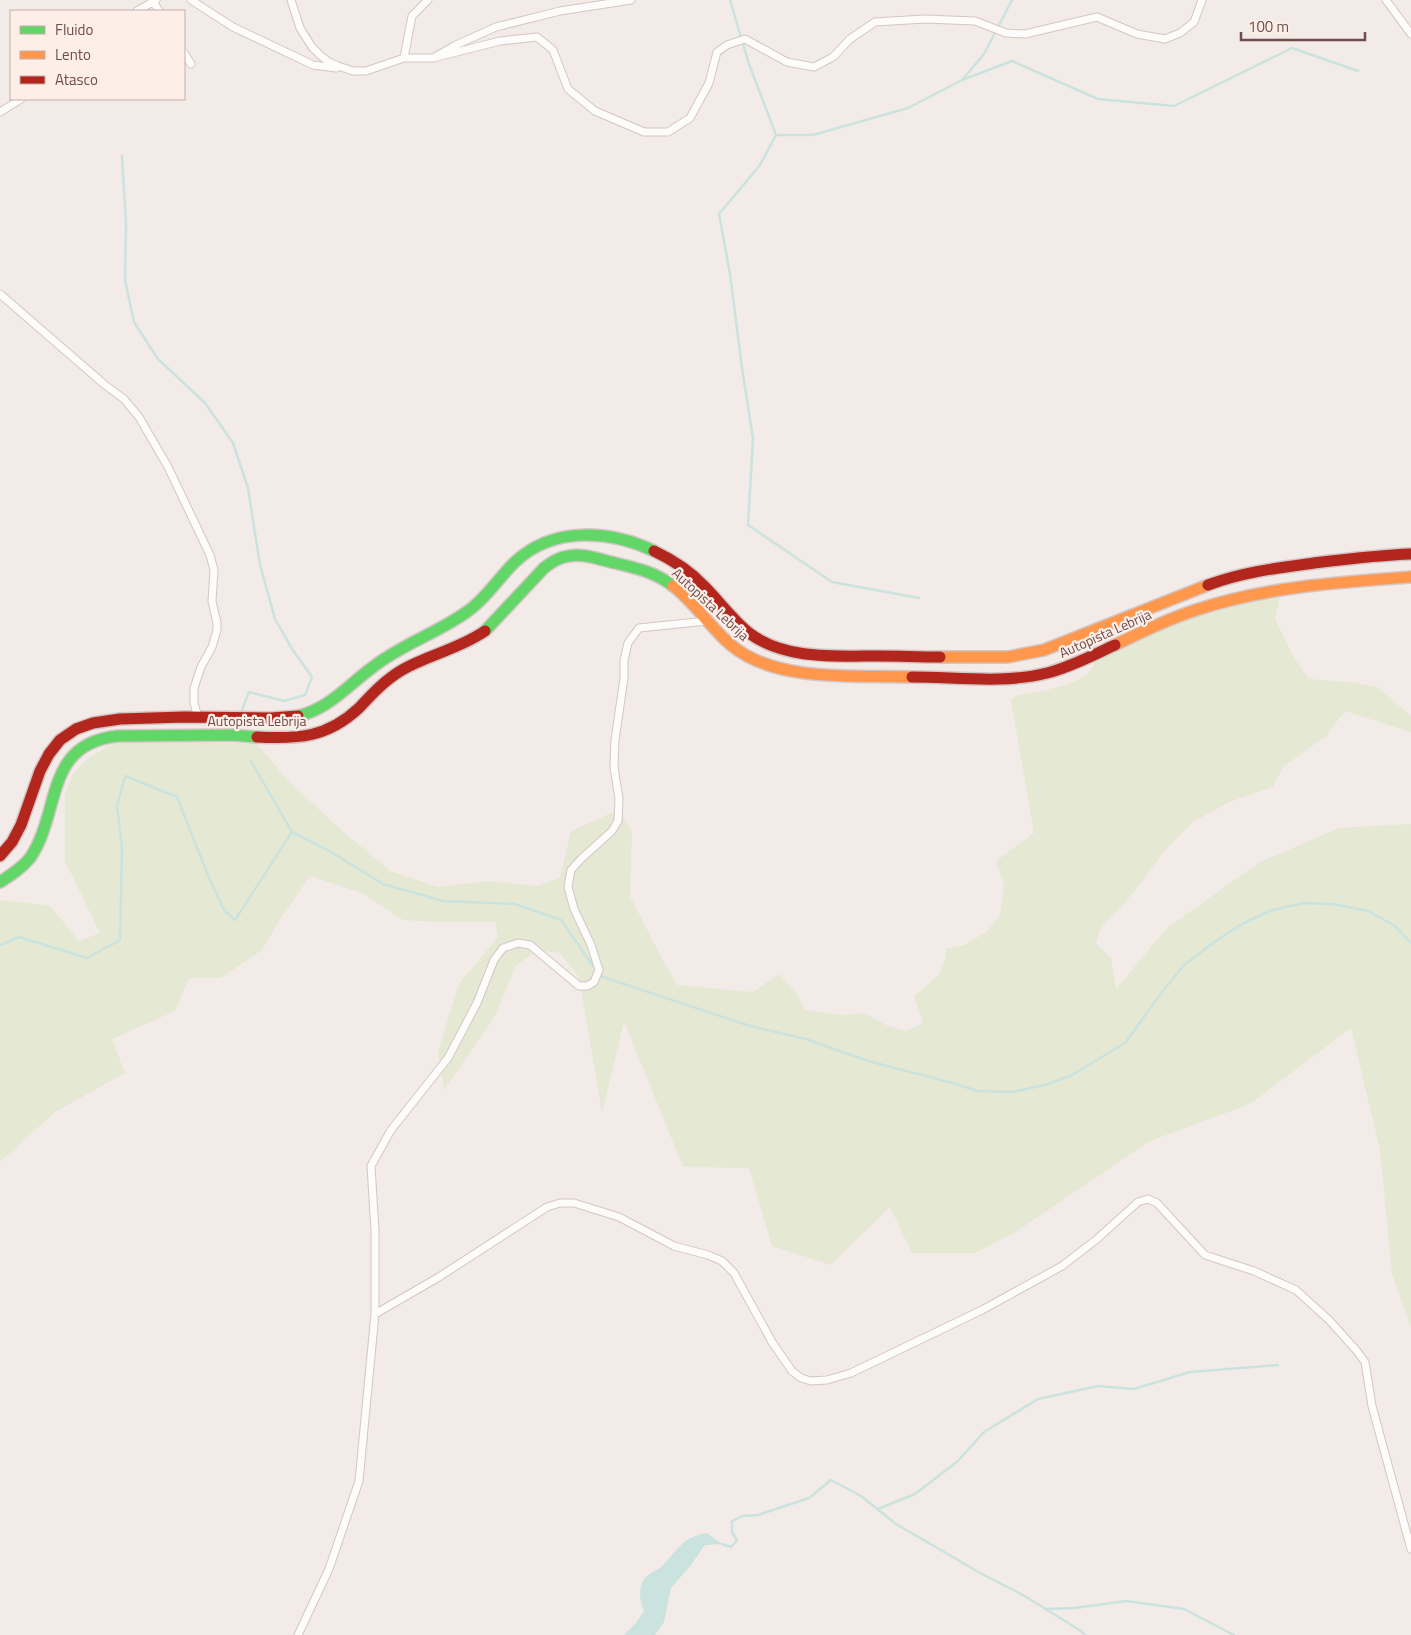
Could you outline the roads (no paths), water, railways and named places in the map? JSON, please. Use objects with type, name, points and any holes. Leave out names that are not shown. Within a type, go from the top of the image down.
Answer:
[{"type":"highway","name":"Autopista Lebrija","points":[[0,856],[16,838],[50,750],[60,739],[75,730],[93,722],[117,719],[198,717],[280,718],[303,716],[317,710],[344,692],[378,662],[469,610],[516,561],[546,542],[562,536],[588,535],[604,537],[660,552],[681,565],[699,580],[740,625],[771,646],[796,652],[986,658],[1034,653],[1060,645],[1189,592],[1250,573],[1344,559],[1411,554]]},
{"type":"highway","name":"Autopista Lebrija","points":[[0,882],[18,871],[29,859],[38,844],[62,771],[72,755],[84,745],[100,738],[116,736],[209,735],[291,737],[311,736],[325,731],[340,724],[355,712],[390,678],[406,668],[461,646],[480,634],[500,618],[549,563],[566,556],[586,556],[650,571],[668,581],[678,590],[735,649],[763,665],[777,669],[819,674],[986,678],[1037,675],[1067,667],[1194,610],[1238,598],[1344,582],[1411,577]]},
{"type":"street","points":[[191,0],[233,27],[313,65],[366,72],[404,58],[433,58],[500,42],[537,37],[553,50],[568,89],[595,111],[644,132],[668,132],[690,118],[709,83],[717,52],[727,45],[745,39],[786,62],[814,67],[833,57],[850,39],[875,22],[975,21],[1006,33],[1025,34],[1097,17],[1136,34],[1165,39],[1180,33],[1194,22],[1202,0]]},
{"type":"street","points":[[291,0],[300,28],[312,47],[329,62],[346,68]]},
{"type":"street","points":[[404,58],[412,16],[428,0]]},
{"type":"street","points":[[433,58],[456,45],[496,27],[560,11],[631,0]]},
{"type":"street","points":[[1386,0],[1411,34]]},
{"type":"street","points":[[139,10],[155,1]]},
{"type":"street","points":[[185,54],[190,64]]},
{"type":"street","points":[[0,112],[19,100]]},
{"type":"street","points":[[0,294],[105,385],[124,399],[139,417],[168,467],[210,555],[214,570],[212,601],[217,630],[212,647],[201,667],[194,688],[194,703],[198,717]]},
{"type":"street","points":[[298,1635],[328,1569],[359,1481],[375,1314],[375,1231],[371,1166],[391,1130],[448,1058],[477,1003],[494,960],[503,948],[518,943],[530,945],[579,986],[588,986],[594,982],[598,970],[590,945],[574,910],[568,888],[572,870],[582,858],[612,831],[618,821],[619,799],[614,767],[615,740],[623,686],[624,660],[628,643],[639,628],[706,621]]},
{"type":"street","points":[[375,1314],[439,1278],[547,1207],[560,1203],[574,1203],[619,1217],[674,1246],[722,1261],[734,1274],[772,1342],[792,1371],[801,1378],[811,1381],[828,1380],[851,1373],[982,1310],[1062,1266],[1097,1239],[1138,1202],[1148,1199],[1157,1203],[1205,1255],[1254,1271],[1296,1290],[1329,1320],[1356,1350],[1365,1362],[1372,1406],[1411,1549]]},
{"type":"water","points":[[707,1533],[722,1544],[705,1545],[671,1588],[664,1622],[655,1635],[624,1635],[636,1623],[644,1611],[640,1592],[644,1579],[661,1567],[686,1541]]},
{"type":"waterway","points":[[730,0],[749,64],[776,135],[760,165],[719,214],[730,274],[753,439],[748,525],[832,582],[919,598]]},
{"type":"waterway","points":[[963,79],[984,54],[1012,0]]},
{"type":"waterway","points":[[776,135],[813,135],[908,108],[962,80],[1012,61],[1098,99],[1174,106],[1292,48],[1358,71]]},
{"type":"waterway","points":[[122,156],[126,224],[125,280],[134,322],[158,359],[205,403],[233,443],[248,488],[260,565],[275,619],[292,649],[312,677],[305,695],[284,701],[249,692],[242,710]]},
{"type":"waterway","points":[[251,761],[292,832],[331,852],[383,884],[443,901],[515,904],[561,920],[593,966]]},
{"type":"waterway","points":[[0,945],[19,937],[87,958],[120,940],[122,848],[117,806],[125,776],[177,797],[209,878],[224,910],[235,920],[292,832]]},
{"type":"waterway","points":[[600,976],[750,1026],[806,1039],[868,1061],[978,1091],[1012,1092],[1045,1085],[1072,1075],[1125,1043],[1184,965],[1240,925],[1269,911],[1303,903],[1333,904],[1368,911],[1395,926],[1411,943]]},
{"type":"waterway","points":[[878,1509],[915,1494],[958,1461],[984,1432],[1038,1399],[1098,1386],[1134,1389],[1190,1372],[1278,1365]]},
{"type":"waterway","points":[[722,1544],[731,1547],[737,1540],[732,1532],[732,1521],[742,1516],[758,1515],[809,1498],[831,1480],[861,1496],[896,1524],[982,1574],[1023,1595],[1085,1635]]},
{"type":"waterway","points":[[1047,1609],[1075,1608],[1126,1601],[1184,1609],[1234,1635]]}]
